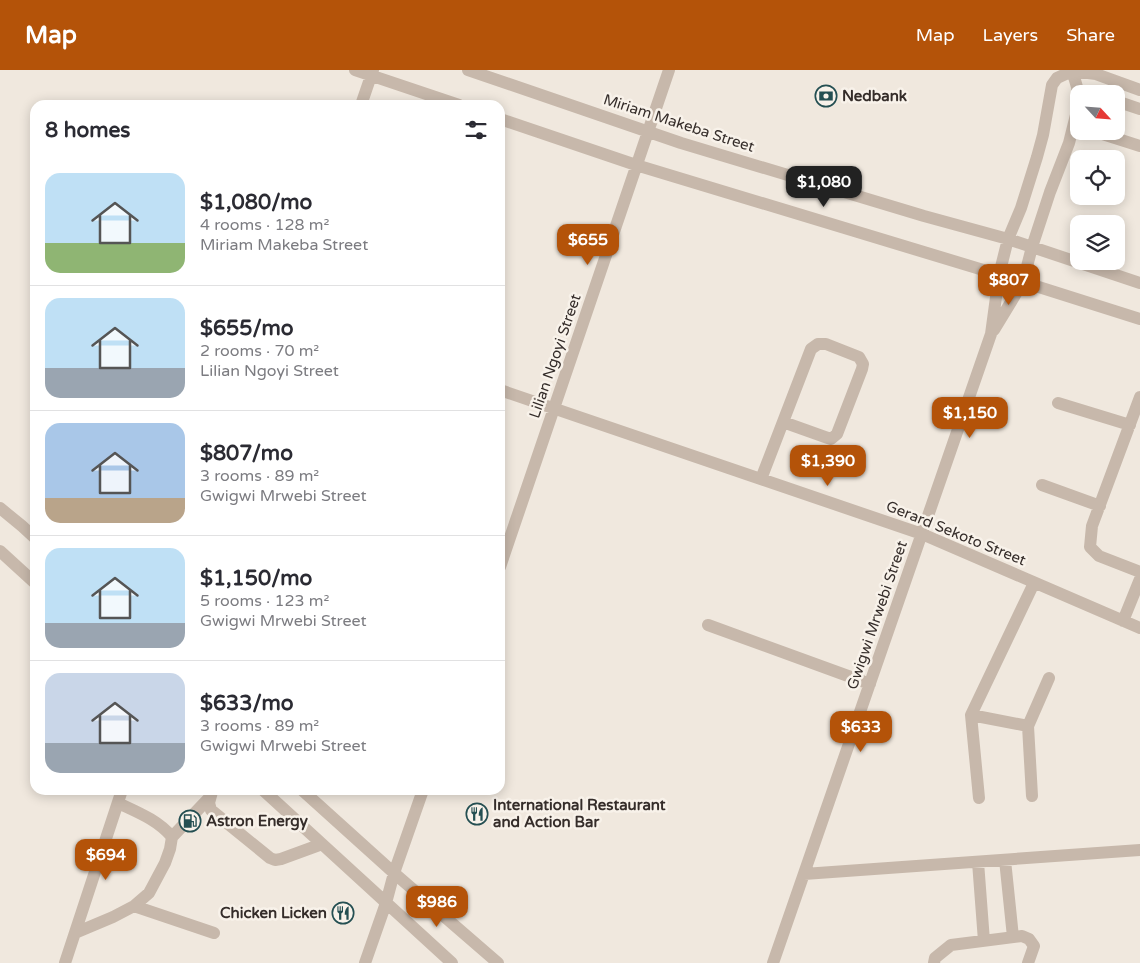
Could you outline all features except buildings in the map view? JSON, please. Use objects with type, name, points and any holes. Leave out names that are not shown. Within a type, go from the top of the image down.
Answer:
[{"type":"street","points":[[355,70],[372,73],[445,100]]},
{"type":"street","name":"Miriam Makeba Street","points":[[468,70],[690,145],[924,216],[1008,239],[1140,283]]},
{"type":"street","name":"Lilian Ngoyi Street","points":[[505,552],[669,70]]},
{"type":"street","points":[[1072,70],[1096,74],[1140,90]]},
{"type":"street","name":"Gwigwi Mrwebi Street","points":[[773,963],[991,334],[999,275],[1008,239],[1021,208],[1037,157],[1052,85],[1057,78],[1072,70],[1076,85]]},
{"type":"street","points":[[363,100],[372,73]]},
{"type":"street","points":[[1125,103],[1140,109]]},
{"type":"street","points":[[505,121],[636,165],[1140,319]]},
{"type":"street","name":"Gwigwi Mrwebi Street","points":[[991,334],[1023,282],[1050,192],[1070,140]]},
{"type":"street","points":[[1121,140],[1140,146]]},
{"type":"street","points":[[761,479],[811,349],[818,344],[826,344],[859,357],[863,364],[862,369],[837,434],[832,438],[824,437],[783,422]]},
{"type":"street","name":"Gerard Sekoto Street","points":[[505,392],[922,534],[1140,628]]},
{"type":"street","points":[[1140,397],[1092,526],[1090,546],[1099,556],[1140,572]]},
{"type":"street","points":[[1058,403],[1130,425]]},
{"type":"street","points":[[1042,485],[1100,506]]},
{"type":"street","points":[[0,508],[30,533]]},
{"type":"street","points":[[0,551],[30,578]]},
{"type":"street","points":[[1123,621],[1140,579]]},
{"type":"street","points":[[978,798],[971,715],[1034,583]]},
{"type":"street","points":[[708,625],[870,684]]},
{"type":"street","points":[[1032,796],[1028,726],[1049,678]]},
{"type":"street","points":[[971,715],[1028,726]]},
{"type":"street","points":[[64,963],[120,795]]},
{"type":"street","points":[[75,933],[134,906],[149,893],[165,863],[172,836],[210,795]]},
{"type":"street","points":[[211,795],[209,802],[211,810],[270,858],[275,860],[281,859],[322,844]]},
{"type":"street","points":[[268,795],[452,963]]},
{"type":"street","points":[[308,795],[498,963]]},
{"type":"street","points":[[365,963],[421,795]]},
{"type":"street","points":[[118,803],[155,821],[166,828],[172,836]]},
{"type":"street","points":[[804,874],[1140,850]]},
{"type":"street","points":[[1005,860],[1012,937]]},
{"type":"street","points":[[978,862],[984,941]]},
{"type":"street","points":[[134,906],[214,933]]},
{"type":"street","points":[[934,963],[935,958],[951,945],[1022,936],[1029,939],[1034,946],[1028,963]]},
{"type":"place","name":"Nedbank","points":[[826,96]]},
{"type":"place","name":"International Restaurant and Action Bar","points":[[477,814]]},
{"type":"place","name":"Astron Energy","points":[[190,821]]},
{"type":"place","name":"Chicken Licken","points":[[343,913]]}]
